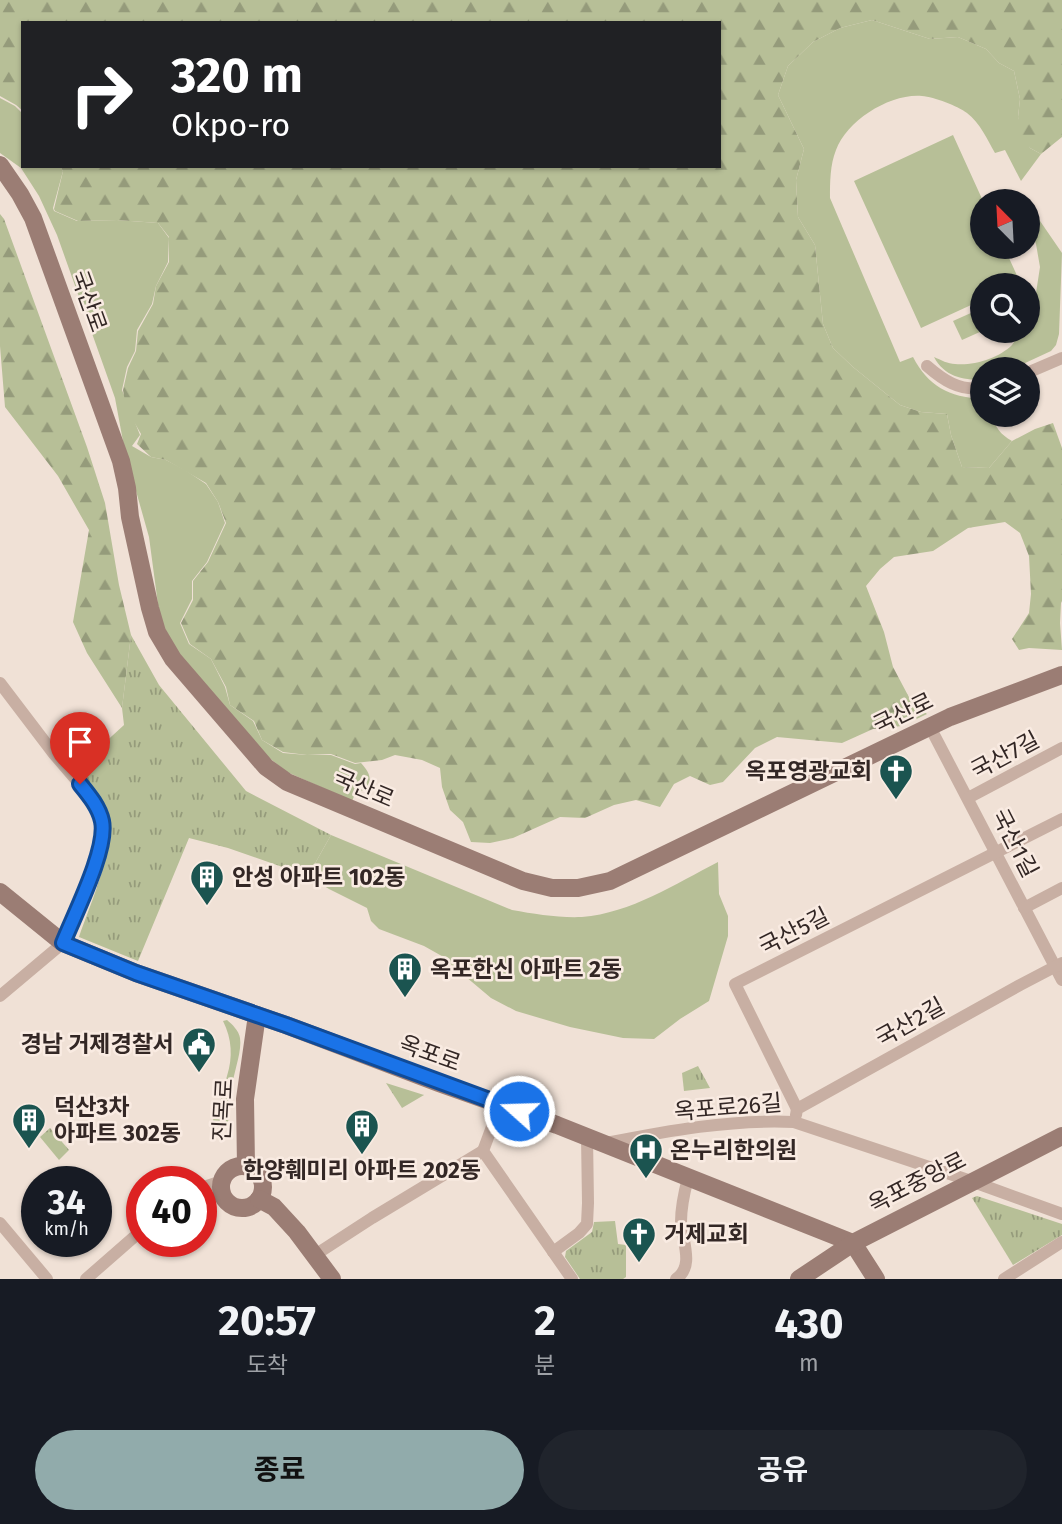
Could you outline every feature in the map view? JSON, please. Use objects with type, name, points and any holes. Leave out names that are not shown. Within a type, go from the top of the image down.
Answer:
[{"type":"street","name":"국산로","points":[[0,165],[33,218],[121,461],[130,517],[156,632],[173,659],[257,758],[287,782],[523,881],[552,888],[578,888],[610,881],[932,732],[1062,683]]},
{"type":"street","name":"국산로","points":[[0,180],[26,220],[110,461],[141,612],[148,632],[164,658],[260,772],[283,787],[516,887],[549,895],[578,894],[610,889],[1001,697],[1062,675]]},
{"type":"street","points":[[1040,367],[1062,358]]},
{"type":"street","points":[[927,366],[940,378],[970,388]]},
{"type":"street","points":[[0,683],[90,796],[102,820],[103,835],[99,854],[63,943],[0,996]]},
{"type":"street","name":"국산1길","points":[[932,732],[1024,908],[1059,965],[1062,980]]},
{"type":"street","name":"국산7길","points":[[968,798],[1062,748]]},
{"type":"street","points":[[996,853],[1062,819]]},
{"type":"street","name":"국산5길","points":[[795,1116],[736,984],[996,853]]},
{"type":"street","points":[[1024,908],[1062,888]]},
{"type":"street","name":"옥포로","points":[[0,892],[63,943],[136,973],[606,1143],[853,1243]]},
{"type":"street","name":"국산2길","points":[[795,1116],[1010,990],[1059,965]]},
{"type":"street","name":"진목로","points":[[246,1166],[245,1099],[257,1015]]},
{"type":"street","points":[[315,1255],[483,1152],[500,1105]]},
{"type":"street","name":"옥포로26길","points":[[606,1143],[795,1116],[1062,1214]]},
{"type":"street","points":[[553,1252],[587,1224],[587,1136]]},
{"type":"street","name":"옥포중앙로","points":[[799,1279],[853,1243],[1062,1136]]},
{"type":"street","points":[[483,1152],[572,1279]]},
{"type":"street","points":[[246,1166],[258,1173],[262,1192],[259,1199],[249,1207],[242,1208],[230,1204],[222,1194],[222,1181],[224,1175],[234,1167],[246,1166]]},
{"type":"street","points":[[676,1279],[684,1271],[686,1264],[681,1223],[682,1196],[688,1178]]},
{"type":"street","points":[[217,1183],[222,1181]]},
{"type":"street","points":[[259,1199],[274,1207],[332,1279]]},
{"type":"street","points":[[0,1223],[47,1279]]},
{"type":"street","points":[[1004,1279],[1062,1242]]},
{"type":"street","points":[[853,1243],[876,1279]]},
{"type":"street","points":[[86,1279],[126,1244]]},
{"type":"green space","points":[[0,0],[1062,0],[1062,137],[1041,154],[1030,148],[1022,137],[1018,117],[1020,99],[1014,71],[999,63],[986,49],[958,37],[930,39],[872,20],[840,28],[813,42],[788,66],[778,95],[804,149],[796,180],[798,217],[815,245],[823,324],[833,348],[900,405],[921,412],[947,414],[962,467],[989,468],[1012,441],[1053,423],[1062,448],[1062,650],[1019,650],[1012,639],[1029,613],[1029,556],[1020,533],[1005,522],[968,528],[933,551],[894,557],[866,586],[884,632],[893,667],[911,701],[927,714],[902,726],[873,729],[842,743],[777,737],[755,748],[723,782],[710,785],[690,776],[674,784],[660,807],[636,800],[614,805],[585,818],[560,817],[513,838],[490,843],[471,842],[463,822],[450,810],[442,787],[440,768],[422,760],[395,755],[382,760],[355,763],[331,754],[283,752],[262,740],[254,721],[230,705],[226,687],[211,659],[190,644],[181,623],[193,600],[193,581],[208,562],[226,523],[218,502],[206,483],[166,460],[151,457],[137,444],[141,434],[126,408],[123,390],[128,368],[136,351],[138,331],[153,304],[156,286],[169,262],[169,237],[158,223],[78,221],[55,211],[63,171],[61,168],[721,168],[721,21],[21,21],[21,109],[0,96]]},
{"type":"green space","points":[[872,20],[930,39],[958,37],[986,49],[999,63],[1014,71],[1020,99],[1018,117],[1030,148],[1041,154],[1021,181],[1005,150],[995,153],[972,117],[952,105],[922,96],[910,96],[884,104],[850,128],[836,150],[830,180],[830,198],[900,362],[913,357],[933,383],[959,396],[970,398],[970,427],[997,427],[1012,441],[989,468],[962,467],[947,414],[921,412],[900,405],[833,348],[823,324],[815,245],[798,217],[796,180],[804,149],[778,95],[788,66],[813,42],[840,28]]},
{"type":"green space","points":[[0,98],[21,112],[21,168],[0,153]]},
{"type":"green space","points":[[953,135],[978,189],[970,189],[970,259],[1009,259],[1016,273],[970,273],[970,306],[921,328],[854,181]]},
{"type":"green space","points":[[21,168],[61,168],[63,171],[54,211],[77,221],[158,223],[169,238],[168,262],[156,286],[152,304],[137,330],[135,351],[127,367],[122,390],[140,435],[132,446],[151,457],[166,460],[206,484],[218,502],[225,523],[207,562],[192,581],[192,599],[180,623],[189,644],[211,659],[225,687],[230,705],[253,721],[262,740],[283,753],[331,755],[355,764],[361,763],[370,781],[368,789],[356,792],[352,801],[287,772],[263,753],[179,654],[164,627],[159,612],[149,537],[125,452],[115,398],[57,235],[39,196]]},
{"type":"green space","points":[[0,214],[87,447],[105,503],[119,585],[131,635],[122,708],[87,653],[73,622],[89,530],[58,476],[5,407],[0,346]]},
{"type":"green space","points":[[1040,221],[1062,253],[1059,334],[1056,345],[1051,351],[1038,357],[993,357],[1007,350],[1013,343],[1040,343]]},
{"type":"green space","points":[[970,313],[970,336],[962,340],[953,321]]},
{"type":"green space","points":[[934,357],[947,363],[970,364],[970,379],[948,373]]},
{"type":"green space","points":[[131,635],[159,685],[246,791],[331,835],[308,876],[228,848],[189,838],[138,961],[79,937],[103,868],[108,832],[101,798],[77,768],[124,725],[122,708]]},
{"type":"green space","points":[[331,835],[512,910],[555,916],[582,917],[618,910],[718,862],[719,894],[728,916],[728,936],[709,1001],[654,1039],[623,1038],[570,1027],[516,1011],[491,998],[440,955],[379,929],[371,921],[367,908],[308,876]]},
{"type":"green space","points":[[227,1020],[238,1033],[240,1043],[228,1124],[221,1129],[214,1125],[213,1120],[220,1104],[230,1062],[230,1041],[223,1021]]},
{"type":"green space","points":[[698,1066],[710,1088],[684,1091],[682,1073]]},
{"type":"green space","points":[[386,1083],[424,1095],[402,1108]]},
{"type":"green space","points":[[50,1128],[69,1150],[59,1160],[40,1137]]},
{"type":"green space","points":[[977,1196],[1062,1224],[1062,1235],[1013,1265],[972,1198]]},
{"type":"green space","points":[[615,1221],[618,1244],[626,1245],[626,1277],[580,1279],[565,1257],[566,1251],[592,1232],[594,1222]]},
{"type":"place","name":"옥포영광교회","points":[[896,801]]},
{"type":"place","name":"안성 아파트 102동","points":[[207,907]]},
{"type":"place","name":"옥포한신 아파트 2동","points":[[405,999]]},
{"type":"place","name":"경남 거제경찰서","points":[[199,1074]]},
{"type":"place","name":"덕산3차 아파트 302동","points":[[29,1150]]},
{"type":"place","name":"한양훼미리 아파트 202동","points":[[362,1156]]},
{"type":"place","name":"온누리한의원","points":[[646,1180]]},
{"type":"place","name":"거제교회","points":[[639,1264]]},
{"type":"route","points":[[80,784],[90,796],[102,820],[103,835],[99,854],[63,943],[136,973],[519,1111]]}]
